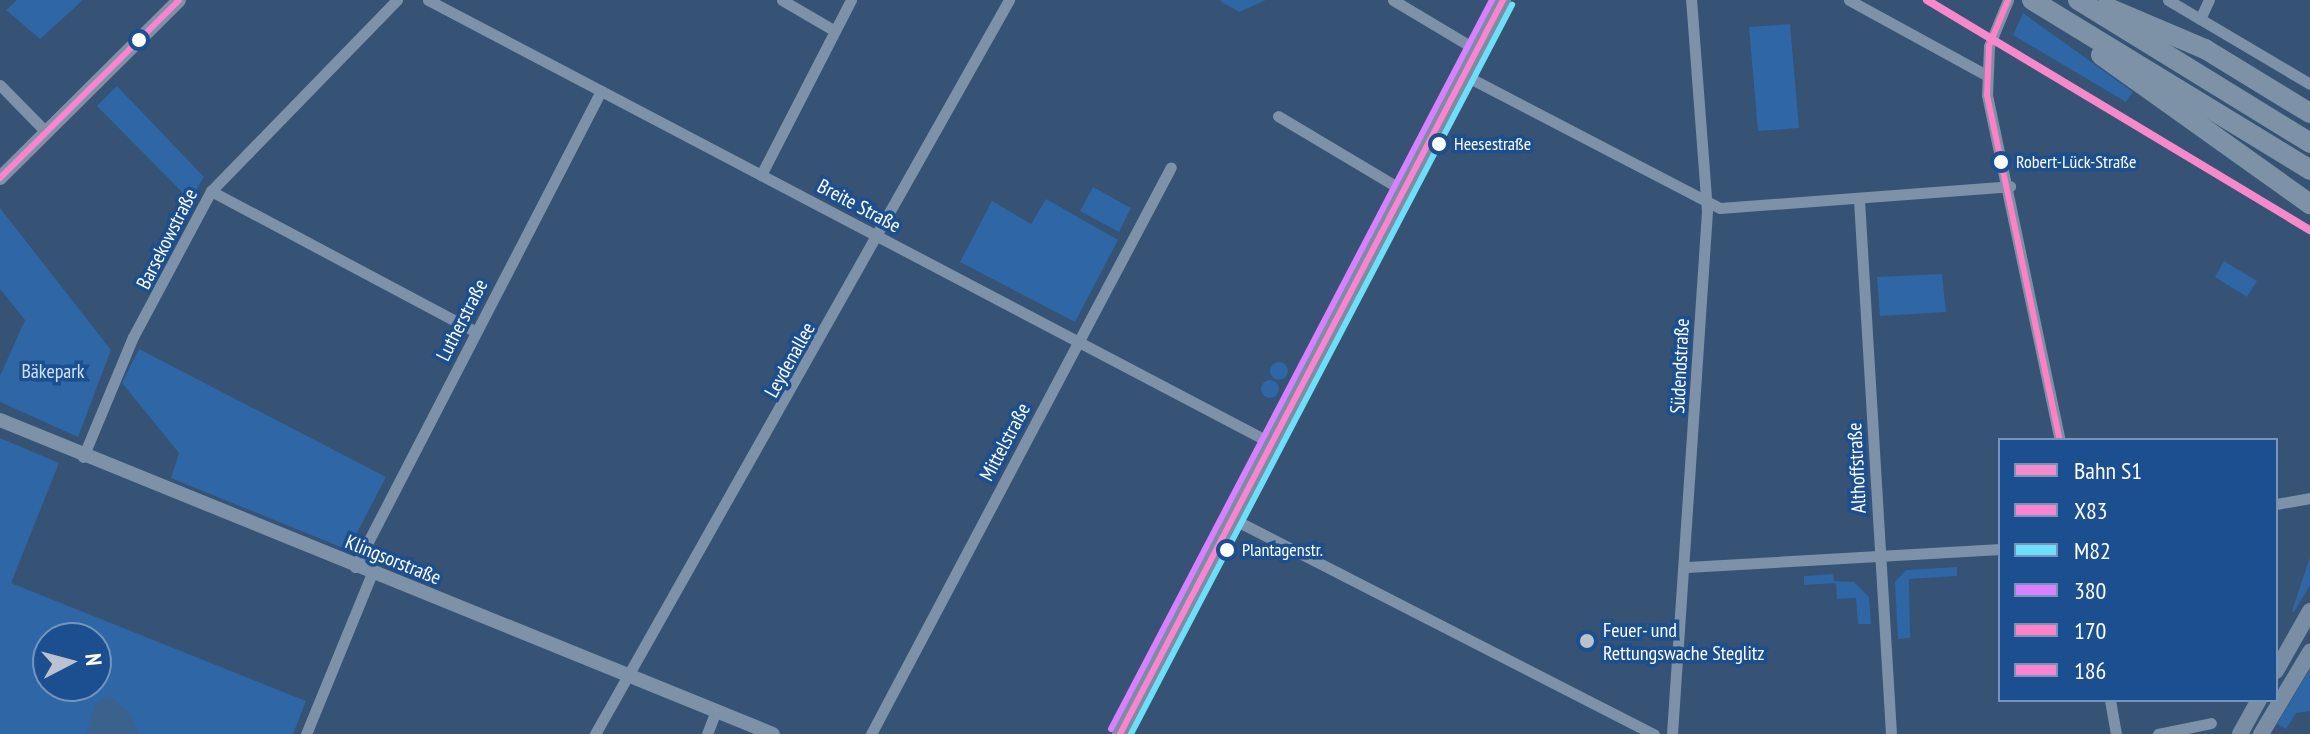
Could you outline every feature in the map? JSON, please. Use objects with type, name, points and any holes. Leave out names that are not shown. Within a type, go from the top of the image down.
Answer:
[{"type":"highway","points":[[2032,0],[2310,170]]},
{"type":"highway","points":[[2081,0],[2205,49],[2310,113]]},
{"type":"highway","points":[[2081,0],[2310,143]]},
{"type":"highway","points":[[2066,23],[2121,73],[2310,204]]},
{"type":"main road","points":[[1125,733],[1503,0]]},
{"type":"main road","points":[[2278,667],[2310,611]]},
{"type":"main road","points":[[2261,734],[2310,652]]},
{"type":"main road","points":[[2240,734],[2258,702]]},
{"type":"street","points":[[0,178],[179,0]]},
{"type":"street","name":"Barsekowstraße","points":[[83,457],[133,337],[211,191],[397,0]]},
{"type":"street","name":"Breite Straße","points":[[428,0],[1273,444]]},
{"type":"street","points":[[782,0],[835,31]]},
{"type":"street","points":[[761,175],[851,0]]},
{"type":"street","name":"Leydenallee","points":[[595,734],[631,677],[1009,0]]},
{"type":"street","points":[[1393,0],[1477,50]]},
{"type":"street","name":"Südendstraße","points":[[1672,734],[1687,567],[1707,201],[1691,0]]},
{"type":"street","points":[[1849,0],[1986,75]]},
{"type":"street","points":[[2008,0],[1986,75],[2060,438]]},
{"type":"street","points":[[2168,0],[2310,84]]},
{"type":"street","points":[[2200,19],[2209,0]]},
{"type":"street","points":[[1464,75],[1726,209],[2010,186]]},
{"type":"street","points":[[0,85],[46,132]]},
{"type":"street","name":"Lutherstraße","points":[[355,567],[601,91]]},
{"type":"street","points":[[1278,116],[1404,191]]},
{"type":"street","name":"Mittelstraße","points":[[871,734],[1171,167]]},
{"type":"street","points":[[211,191],[476,332]]},
{"type":"street","name":"Althoffstraße","points":[[1859,200],[1891,734]]},
{"type":"street","name":"Klingsorstraße","points":[[0,420],[83,457],[773,734]]},
{"type":"street","points":[[2278,504],[2310,498]]},
{"type":"street","points":[[1233,519],[1654,734]]},
{"type":"street","points":[[1687,567],[1998,549]]},
{"type":"street","points":[[306,734],[372,573]]},
{"type":"street","points":[[2110,702],[2116,734]]},
{"type":"street","points":[[707,734],[716,711]]},
{"type":"street","points":[[2158,734],[2211,723]]},
{"type":"green space","points":[[17,0],[83,0],[40,39],[6,10]]},
{"type":"green space","points":[[1221,0],[1266,0],[1239,12],[1220,1]]},
{"type":"green space","points":[[2023,13],[2133,92],[2126,102],[2013,35]]},
{"type":"green space","points":[[1790,24],[1799,128],[1758,131],[1749,27]]},
{"type":"green space","points":[[117,86],[204,177],[190,200],[97,106]]},
{"type":"green space","points":[[1093,187],[1131,208],[1119,232],[1080,211]]},
{"type":"green space","points":[[1046,199],[1118,240],[1075,322],[960,262],[992,201],[1031,224]]},
{"type":"green space","name":"Bäkepark","points":[[0,208],[111,350],[78,437],[0,402],[0,376],[25,320],[0,289]]},
{"type":"green space","points":[[2224,261],[2257,281],[2247,297],[2215,277]]},
{"type":"green space","points":[[1942,274],[1946,312],[1880,316],[1877,277]]},
{"type":"green space","points":[[139,349],[386,477],[348,550],[171,478],[179,453],[122,383]]},
{"type":"green space","points":[[1279,362],[1288,371],[1279,380],[1270,371]]},
{"type":"green space","points":[[1270,380],[1279,389],[1270,398],[1261,389]]},
{"type":"green space","points":[[0,438],[59,463],[11,583],[108,622],[32,622],[32,702],[112,702],[112,623],[306,701],[293,734],[0,734]]},
{"type":"green space","points":[[2310,557],[2310,585],[2294,612],[2292,611]]},
{"type":"green space","points":[[1957,567],[1957,576],[1909,579],[1910,638],[1898,639],[1895,582],[1906,570]]},
{"type":"green space","points":[[1833,574],[1834,581],[1854,582],[1869,597],[1871,624],[1858,624],[1856,598],[1837,599],[1836,583],[1804,585],[1804,576]]},
{"type":"green space","points":[[2310,669],[2310,711],[2296,713],[2286,729],[2277,724]]},
{"type":"shaded area","points":[[112,698],[130,714],[138,734],[87,734],[95,704],[112,702]]},
{"type":"rail line","name":"S1","points":[[1927,0],[2310,230]]},
{"type":"transit line","name":"186","points":[[0,178],[179,0]]},
{"type":"transit line","name":"380","points":[[1111,729],[1492,0]]},
{"type":"transit line","name":"X83","points":[[1120,734],[1503,0]]},
{"type":"transit line","name":"170","points":[[2008,0],[1989,46],[1987,95],[2060,438]]},
{"type":"transit line","name":"M82","points":[[1131,734],[1512,5]]},
{"type":"place","name":"Heesestraße","points":[[1439,144]]},
{"type":"place","name":"Robert-Lück-Straße","points":[[2001,162]]},
{"type":"place","name":"Plantagenstr.","points":[[1227,550]]},
{"type":"place","name":"Feuer- und Rettungswache Steglitz","points":[[1587,641]]}]
